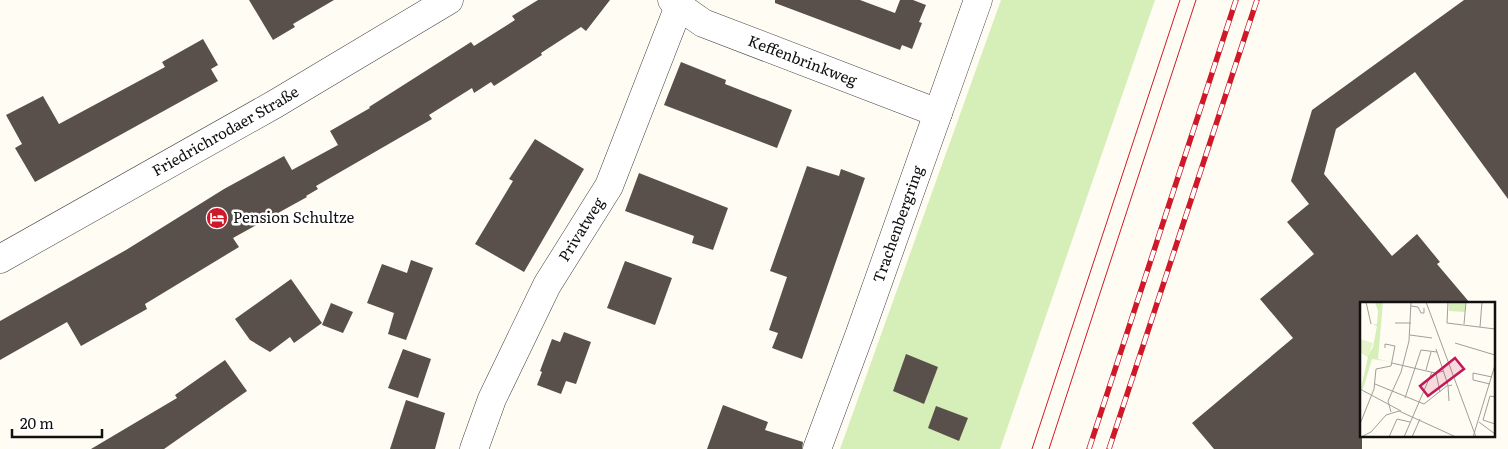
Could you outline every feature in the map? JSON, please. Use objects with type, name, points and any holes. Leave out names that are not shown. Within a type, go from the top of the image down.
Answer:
[{"type":"street","name":"Friedrichrodaer Straße","points":[[0,259],[275,104],[449,0]]},
{"type":"street","name":"Trachenbergring","points":[[817,449],[978,0]]},
{"type":"street","name":"Keffenbrinkweg","points":[[676,3],[703,23],[734,36],[938,112]]},
{"type":"street","name":"Privatweg","points":[[474,449],[492,400],[547,285],[609,186],[676,3]]},
{"type":"green space","points":[[1001,0],[1155,0],[1000,449],[840,449]]},
{"type":"building","points":[[249,0],[334,0],[293,24],[295,27],[273,40]]},
{"type":"building","points":[[538,0],[610,0],[586,31],[581,27],[494,86],[491,82],[474,93],[472,88],[429,115],[432,119],[316,186],[318,189],[307,197],[233,238],[239,247],[145,304],[147,309],[81,346],[67,322],[0,360],[0,321],[126,250],[224,189],[284,156],[292,170],[338,145],[330,131],[370,108],[471,42],[474,46],[515,20],[512,16]]},
{"type":"building","points":[[775,0],[860,0],[895,13],[900,0],[913,0],[926,5],[919,22],[922,23],[912,49],[902,45],[900,50],[775,3]]},
{"type":"building","points":[[1464,0],[1508,0],[1508,199],[1415,72],[1336,129],[1324,174],[1392,256],[1417,234],[1440,262],[1437,264],[1469,302],[1360,302],[1360,436],[1362,436],[1362,449],[1214,449],[1192,423],[1293,338],[1260,299],[1314,254],[1287,222],[1309,204],[1291,181],[1312,110]]},
{"type":"building","points":[[203,39],[218,65],[211,69],[218,81],[35,182],[15,148],[22,144],[6,115],[43,96],[59,124],[165,67],[162,62]]},
{"type":"building","points":[[681,62],[726,80],[725,84],[792,110],[777,148],[664,105]]},
{"type":"building","points":[[535,139],[584,169],[524,272],[475,244],[513,181],[509,179]]},
{"type":"building","points":[[807,166],[839,176],[841,169],[865,178],[802,359],[772,348],[778,333],[769,330],[787,277],[770,271]]},
{"type":"building","points":[[639,173],[728,208],[713,250],[692,243],[694,236],[625,211]]},
{"type":"building","points":[[411,260],[433,268],[406,340],[388,334],[394,313],[367,303],[382,264],[407,273]]},
{"type":"building","points":[[625,261],[672,278],[655,325],[607,308]]},
{"type":"building","points":[[291,279],[322,323],[294,343],[290,337],[270,352],[250,340],[235,319]]},
{"type":"building","points":[[331,303],[353,312],[343,333],[322,325]]},
{"type":"building","points":[[564,332],[591,342],[576,384],[566,381],[561,394],[537,385],[552,339],[560,342]]},
{"type":"building","points":[[403,349],[431,359],[418,398],[388,388]]},
{"type":"building","points":[[906,354],[938,367],[924,404],[893,391]]},
{"type":"building","points":[[225,360],[247,391],[164,449],[91,449],[177,398],[175,395]]},
{"type":"building","points":[[406,400],[445,413],[435,449],[390,449]]},
{"type":"building","points":[[723,405],[768,422],[765,430],[803,442],[802,449],[707,449]]},
{"type":"building","points":[[936,406],[968,418],[959,441],[928,428]]},
{"type":"tram line","points":[[1032,449],[1180,0]]},
{"type":"tram line","points":[[1049,449],[1196,0]]},
{"type":"railway","points":[[1089,449],[1236,0]]},
{"type":"railway","points":[[1109,449],[1257,0]]},
{"type":"place","name":"Pension Schultze","points":[[217,218]]}]
